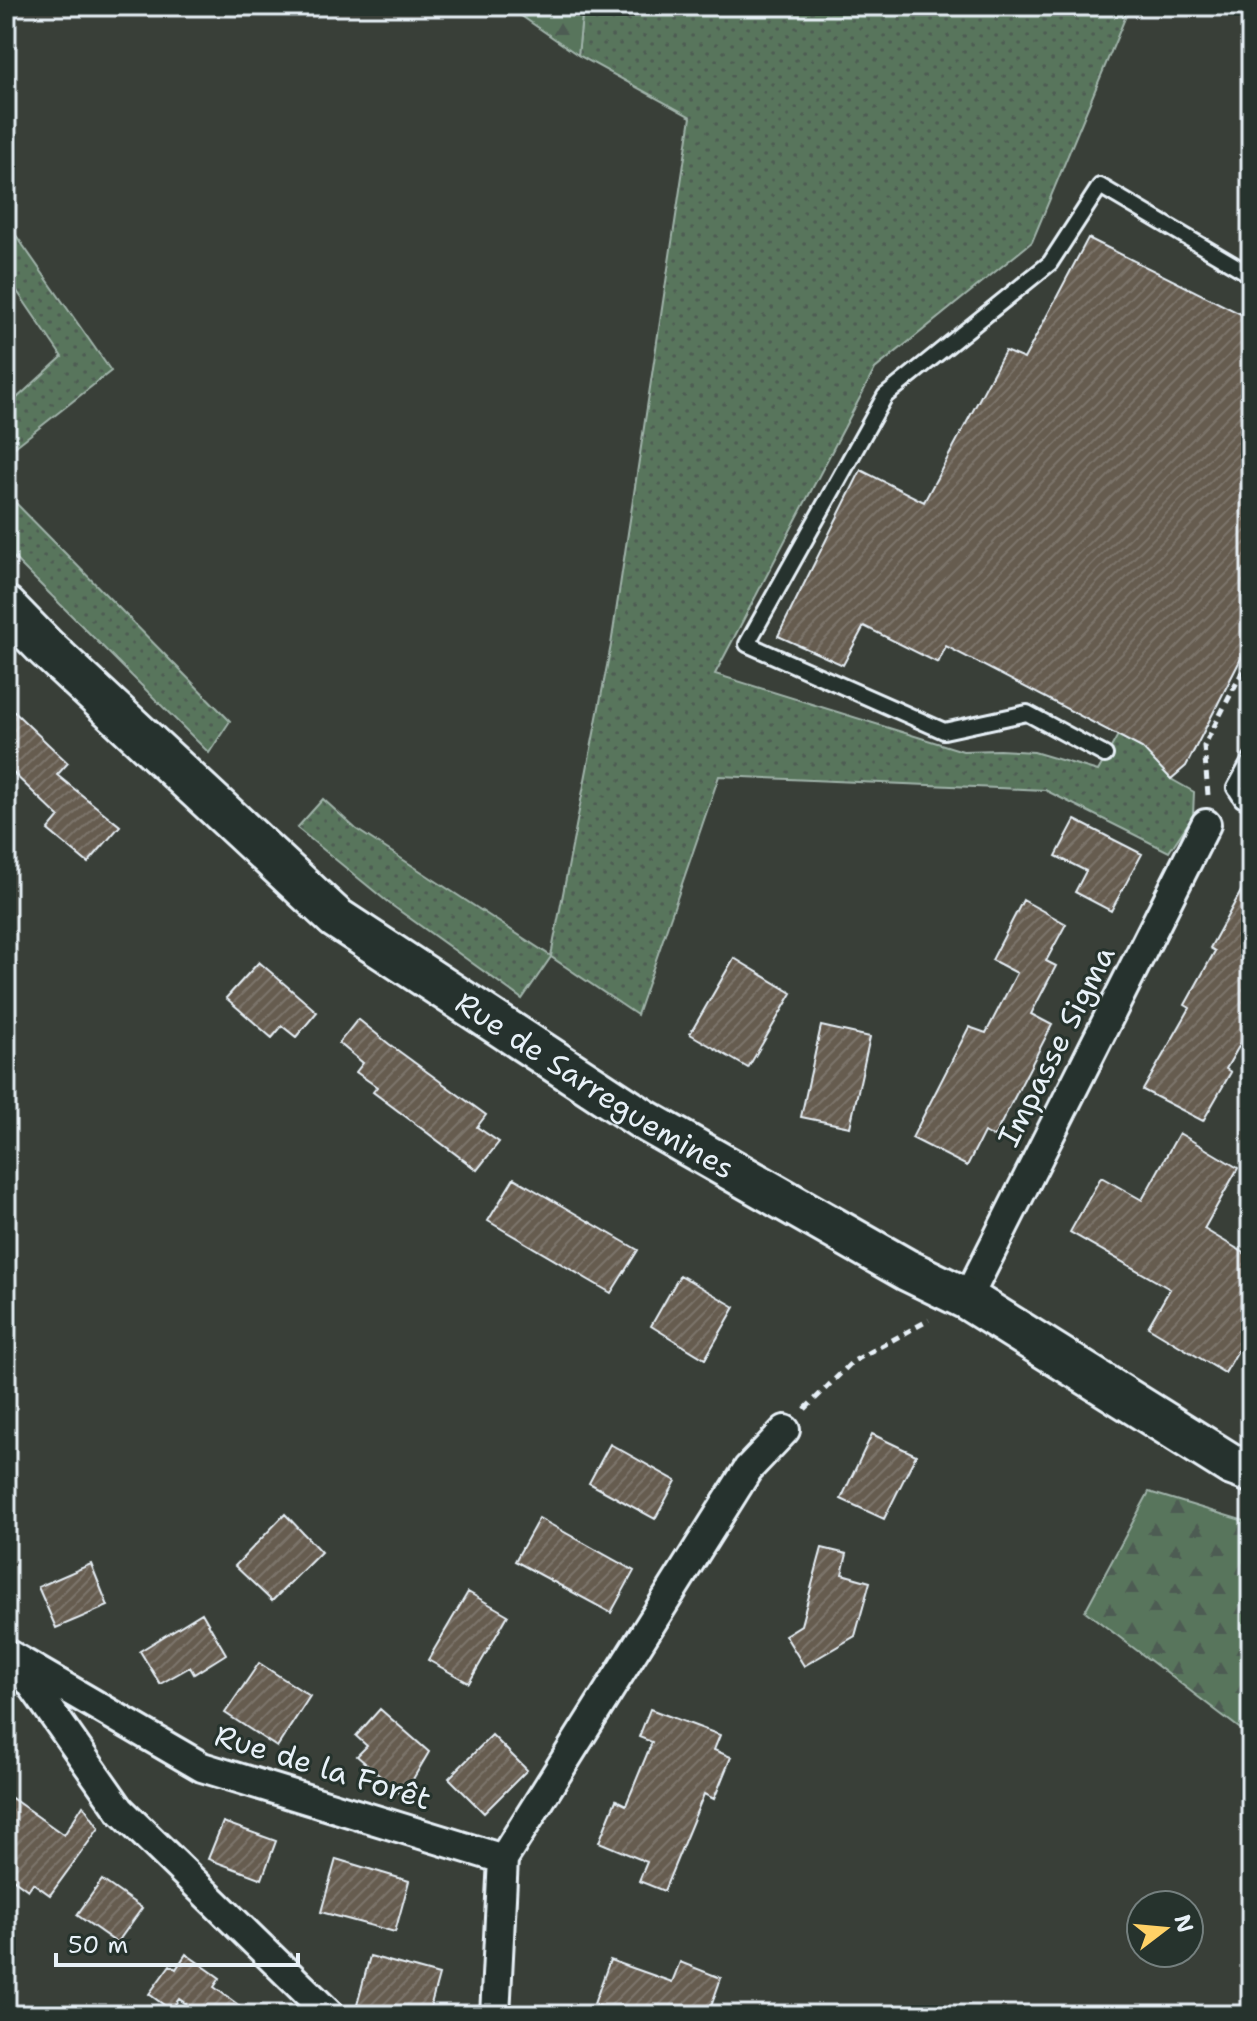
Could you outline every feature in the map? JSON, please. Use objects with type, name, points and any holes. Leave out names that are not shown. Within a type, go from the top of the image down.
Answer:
[{"type":"main road","name":"Rue de Sarreguemines","points":[[6,607],[336,918],[644,1120],[907,1270],[967,1299],[1232,1465],[1251,1472]]},
{"type":"street","name":"Impasse Sigma","points":[[967,1299],[1206,824]]},
{"type":"street","points":[[495,2015],[503,1859],[748,1469],[785,1430]]},
{"type":"street","points":[[10,1656],[120,1810],[330,2015]]},
{"type":"street","name":"Rue de la Forêt","points":[[10,1656],[202,1767],[503,1859]]},
{"type":"lane","points":[[1105,755],[1027,713],[944,731],[747,644],[885,396],[1050,263],[1100,186],[1251,275]]},
{"type":"lane","points":[[1251,759],[1235,788],[1242,799],[1251,804]]},
{"type":"path","points":[[1206,824],[1208,798],[1204,746],[1251,655]]},
{"type":"path","points":[[785,1430],[852,1362],[967,1299]]},
{"type":"green space","points":[[507,6],[583,6],[578,55]]},
{"type":"green space","points":[[583,6],[1130,6],[1032,242],[875,369],[715,674],[963,751],[1034,752],[1098,771],[1118,735],[1150,752],[1171,779],[1194,792],[1193,816],[1169,852],[1045,790],[719,776],[637,1015],[551,957],[522,999],[390,904],[297,828],[323,799],[356,829],[551,956],[611,645],[691,117],[578,55]]},
{"type":"green space","points":[[6,221],[111,371],[6,454],[6,408],[62,357],[6,275]]},
{"type":"green space","points":[[6,493],[230,721],[209,753],[6,550]]},
{"type":"green space","points":[[1149,1492],[1251,1523],[1251,1737],[1085,1611]]},
{"type":"building","points":[[1088,238],[1251,319],[1251,639],[1186,766],[1171,779],[1142,748],[946,646],[938,663],[864,626],[843,665],[778,636],[861,470],[924,502],[1005,351],[1024,359]]},
{"type":"building","points":[[6,704],[68,763],[57,775],[120,826],[88,863],[48,830],[59,817],[6,766]]},
{"type":"building","points":[[1075,820],[1142,854],[1111,911],[1075,892],[1086,871],[1056,856]]},
{"type":"building","points":[[1251,873],[1251,1025],[1226,1069],[1231,1072],[1203,1121],[1143,1090],[1190,1008],[1185,1005],[1215,951],[1210,948]]},
{"type":"building","points":[[1023,900],[1066,924],[1046,961],[1056,966],[1031,1014],[1052,1025],[994,1137],[984,1132],[967,1166],[912,1138],[969,1027],[986,1033],[1017,973],[992,960]]},
{"type":"building","points":[[734,958],[792,993],[748,1068],[690,1034]]},
{"type":"building","points":[[259,962],[317,1012],[296,1037],[282,1026],[272,1038],[226,998]]},
{"type":"building","points":[[358,1019],[486,1115],[477,1127],[499,1142],[477,1170],[373,1092],[377,1087],[356,1072],[363,1063],[339,1043]]},
{"type":"building","points":[[821,1026],[870,1037],[850,1127],[801,1117]]},
{"type":"building","points":[[1179,1133],[1238,1168],[1204,1229],[1251,1257],[1251,1328],[1225,1373],[1148,1327],[1170,1289],[1070,1232],[1101,1177],[1142,1200]]},
{"type":"building","points":[[514,1178],[638,1250],[611,1293],[488,1221]]},
{"type":"building","points":[[680,1275],[735,1307],[705,1359],[651,1326]]},
{"type":"building","points":[[872,1434],[916,1455],[884,1519],[841,1499]]},
{"type":"building","points":[[610,1444],[676,1481],[655,1519],[589,1483]]},
{"type":"building","points":[[285,1514],[321,1552],[272,1601],[235,1566]]},
{"type":"building","points":[[539,1518],[634,1571],[611,1613],[515,1561]]},
{"type":"building","points":[[822,1548],[847,1554],[842,1574],[870,1582],[855,1636],[804,1666],[785,1635],[801,1625]]},
{"type":"building","points":[[91,1564],[108,1606],[56,1628],[38,1587]]},
{"type":"building","points":[[468,1592],[508,1615],[469,1683],[428,1660]]},
{"type":"building","points":[[202,1613],[226,1654],[194,1674],[190,1667],[160,1684],[140,1651]]},
{"type":"building","points":[[259,1663],[310,1696],[277,1747],[225,1713]]},
{"type":"building","points":[[380,1709],[429,1752],[403,1796],[357,1756],[367,1746],[356,1736]]},
{"type":"building","points":[[650,1709],[720,1735],[714,1750],[731,1757],[714,1799],[704,1794],[664,1891],[639,1881],[647,1862],[599,1842],[616,1800],[626,1805],[652,1742],[639,1737]]},
{"type":"building","points":[[492,1735],[527,1770],[484,1813],[449,1778]]},
{"type":"building","points":[[6,1794],[64,1835],[83,1805],[99,1828],[50,1895],[33,1883],[28,1890],[6,1874]]},
{"type":"building","points":[[223,1822],[276,1841],[262,1879],[208,1859]]},
{"type":"building","points":[[336,1859],[409,1881],[395,1932],[321,1912]]},
{"type":"building","points":[[102,1880],[142,1908],[117,1943],[77,1915]]},
{"type":"building","points":[[186,1954],[220,1978],[214,1987],[252,2015],[202,2015],[179,1999],[171,2010],[149,1994],[170,1965],[176,1969]]},
{"type":"building","points":[[370,1956],[439,1975],[428,2015],[392,2015],[357,2005]]},
{"type":"building","points":[[610,1960],[672,1982],[680,1962],[721,1978],[708,2015],[622,2015],[594,2004]]}]
